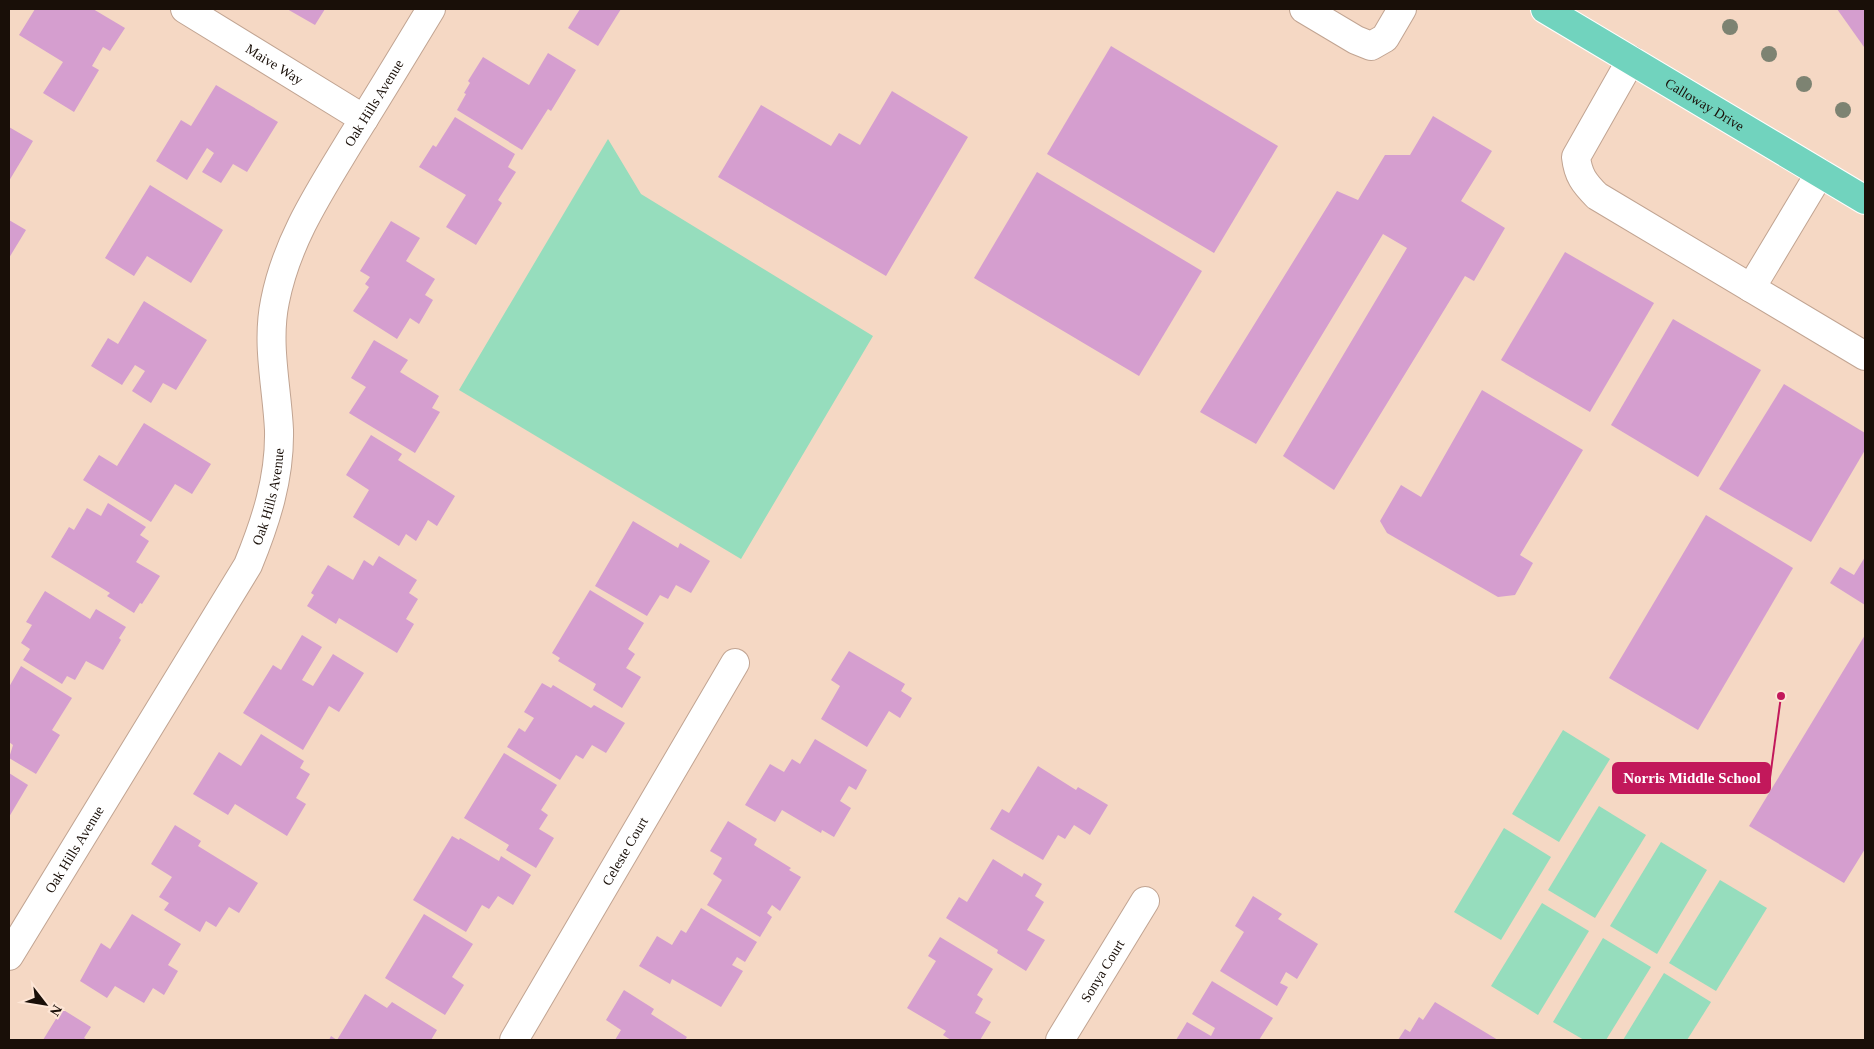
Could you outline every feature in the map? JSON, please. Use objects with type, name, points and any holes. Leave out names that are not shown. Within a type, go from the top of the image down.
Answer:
[{"type":"main road","name":"Calloway Drive","points":[[1545,9],[1865,200]]},
{"type":"street","name":"Maive Way","points":[[184,9],[364,119]]},
{"type":"street","name":"Oak Hills Avenue","points":[[9,956],[248,565],[266,522],[276,477],[279,430],[270,349],[274,303],[288,253],[308,211],[431,9]]},
{"type":"street","points":[[1304,9],[1356,40],[1371,46],[1385,38],[1402,9]]},
{"type":"street","points":[[1632,60],[1576,157],[1578,171],[1583,182],[1597,196],[1865,356]]},
{"type":"street","points":[[1751,288],[1820,173]]},
{"type":"street","name":"Celeste Court","points":[[514,1040],[735,662]]},
{"type":"street","name":"Sonya Court","points":[[1060,1040],[1145,901]]},
{"type":"green space","points":[[608,139],[641,194],[873,336],[741,559],[459,390]]},
{"type":"green space","points":[[1563,730],[1610,759],[1559,842],[1512,814]]},
{"type":"green space","points":[[1599,806],[1646,835],[1595,918],[1548,890]]},
{"type":"green space","points":[[1504,828],[1551,857],[1501,940],[1454,912]]},
{"type":"green space","points":[[1661,842],[1707,870],[1657,954],[1610,926]]},
{"type":"green space","points":[[1720,880],[1767,908],[1716,991],[1669,963]]},
{"type":"green space","points":[[1542,903],[1589,931],[1538,1015],[1491,986]]},
{"type":"green space","points":[[1603,938],[1651,967],[1606,1040],[1584,1040],[1553,1022]]},
{"type":"green space","points":[[1664,973],[1711,1002],[1687,1040],[1623,1040]]},
{"type":"building","points":[[35,9],[93,9],[125,28],[110,51],[103,47],[92,66],[99,70],[74,112],[43,93],[63,62],[19,35]]},
{"type":"building","points":[[287,9],[325,9],[315,25]]},
{"type":"building","points":[[580,9],[621,9],[598,46],[568,28]]},
{"type":"building","points":[[1837,9],[1865,9],[1864,47]]},
{"type":"building","points":[[1111,46],[1278,146],[1214,253],[1047,154]]},
{"type":"building","points":[[548,53],[576,70],[551,111],[548,109],[522,150],[457,110],[466,94],[464,93],[470,83],[468,81],[483,57],[529,85]]},
{"type":"building","points":[[216,85],[278,122],[247,172],[233,164],[221,183],[202,172],[214,153],[207,148],[187,180],[156,161],[181,120],[191,126]]},
{"type":"building","points":[[892,91],[968,137],[886,276],[718,177],[761,105],[831,146],[839,133],[860,145]]},
{"type":"building","points":[[1433,116],[1492,151],[1461,201],[1505,228],[1474,281],[1465,276],[1334,490],[1283,456],[1407,248],[1383,234],[1256,444],[1200,412],[1337,191],[1358,200],[1385,155],[1410,155]]},
{"type":"building","points":[[455,117],[515,154],[508,167],[516,172],[498,200],[502,203],[476,245],[446,227],[466,195],[419,167],[433,145],[436,147]]},
{"type":"building","points":[[9,127],[33,141],[9,181]]},
{"type":"building","points":[[1037,172],[1202,271],[1139,376],[974,278]]},
{"type":"building","points":[[150,185],[223,230],[191,283],[147,256],[134,276],[105,258]]},
{"type":"building","points":[[9,220],[26,230],[9,258]]},
{"type":"building","points":[[391,221],[420,238],[406,261],[435,279],[425,295],[433,300],[419,324],[410,318],[397,339],[353,311],[369,287],[365,284],[370,277],[360,271]]},
{"type":"building","points":[[1565,252],[1654,303],[1590,412],[1501,360]]},
{"type":"building","points":[[144,301],[207,340],[176,390],[163,383],[151,403],[132,391],[145,371],[135,365],[122,385],[91,366],[108,338],[118,344]]},
{"type":"building","points":[[1673,319],[1761,370],[1698,477],[1611,425]]},
{"type":"building","points":[[374,340],[408,360],[400,372],[439,396],[432,408],[440,412],[415,453],[349,413],[366,387],[351,378]]},
{"type":"building","points":[[1784,384],[1865,433],[1865,450],[1811,542],[1719,489]]},
{"type":"building","points":[[1482,390],[1583,450],[1520,555],[1533,563],[1515,595],[1498,597],[1387,533],[1380,521],[1401,485],[1421,497]]},
{"type":"building","points":[[144,423],[211,464],[192,494],[175,484],[151,522],[83,480],[99,455],[117,466]]},
{"type":"building","points":[[371,435],[402,454],[398,460],[455,496],[437,526],[428,520],[416,541],[406,534],[399,546],[353,517],[369,490],[346,475]]},
{"type":"building","points":[[108,503],[146,527],[140,535],[149,541],[136,562],[160,576],[134,613],[107,596],[110,593],[51,557],[69,527],[74,530],[87,508],[101,516]]},
{"type":"building","points":[[1706,515],[1793,568],[1698,730],[1609,678]]},
{"type":"building","points":[[633,521],[678,548],[680,543],[710,561],[691,593],[676,585],[668,599],[660,595],[647,616],[595,586]]},
{"type":"building","points":[[379,556],[417,580],[409,593],[418,599],[406,619],[414,624],[397,653],[339,618],[336,624],[307,606],[314,595],[311,593],[328,565],[353,580],[364,560],[373,566]]},
{"type":"building","points":[[1865,557],[1865,605],[1830,583],[1840,567],[1854,575]]},
{"type":"building","points":[[590,590],[644,623],[628,649],[635,654],[626,668],[641,677],[622,708],[593,690],[596,684],[558,661],[560,658],[552,653]]},
{"type":"building","points":[[45,591],[90,619],[96,609],[126,627],[119,638],[121,640],[103,670],[86,661],[75,680],[67,676],[62,684],[23,660],[30,649],[21,643],[32,625],[26,622]]},
{"type":"building","points":[[302,635],[322,647],[302,680],[313,686],[333,654],[364,673],[339,712],[329,706],[303,750],[243,713],[273,665],[281,670]]},
{"type":"building","points":[[1865,635],[1865,849],[1844,883],[1749,826]]},
{"type":"building","points":[[849,651],[905,684],[901,691],[912,698],[900,718],[889,711],[867,747],[821,719],[840,686],[831,680]]},
{"type":"building","points":[[21,666],[72,698],[52,730],[60,735],[36,774],[9,758],[13,745],[9,742],[9,687]]},
{"type":"building","points":[[542,683],[551,688],[553,685],[591,708],[594,705],[625,723],[606,753],[592,745],[583,759],[576,755],[560,780],[507,747],[519,728],[525,732],[534,718],[524,712]]},
{"type":"building","points":[[261,734],[304,761],[300,768],[310,774],[296,798],[306,804],[287,836],[235,804],[228,815],[193,794],[219,752],[241,766]]},
{"type":"building","points":[[815,739],[867,770],[856,790],[849,786],[840,801],[851,808],[834,837],[822,830],[821,833],[782,810],[775,822],[745,805],[770,764],[784,772],[792,759],[800,764]]},
{"type":"building","points":[[504,753],[557,785],[541,810],[548,815],[539,829],[554,838],[536,868],[506,850],[509,845],[464,818]]},
{"type":"building","points":[[1038,766],[1076,790],[1078,787],[1108,805],[1090,835],[1074,825],[1065,839],[1058,835],[1043,860],[990,829],[1002,809],[1009,813]]},
{"type":"building","points":[[9,773],[28,785],[9,817]]},
{"type":"building","points":[[728,821],[757,839],[754,845],[791,868],[789,870],[801,877],[780,911],[772,905],[767,913],[772,917],[760,937],[707,905],[722,880],[713,874],[722,858],[710,851]]},
{"type":"building","points":[[175,825],[201,841],[198,846],[258,883],[239,913],[229,907],[216,927],[206,921],[200,932],[164,910],[169,903],[159,897],[172,877],[151,864]]},
{"type":"building","points":[[452,836],[459,840],[460,838],[499,861],[501,856],[531,875],[513,905],[498,896],[489,909],[482,905],[466,932],[413,900]]},
{"type":"building","points":[[993,859],[1022,877],[1024,873],[1042,884],[1035,896],[1044,902],[1027,930],[1045,940],[1026,971],[997,953],[998,950],[946,918],[959,897],[967,902]]},
{"type":"building","points":[[1253,896],[1282,914],[1278,919],[1318,944],[1297,979],[1286,972],[1280,983],[1288,987],[1277,1006],[1220,971],[1244,932],[1235,926]]},
{"type":"building","points":[[701,908],[757,942],[745,962],[737,957],[732,965],[743,971],[721,1007],[672,979],[670,984],[639,966],[657,936],[672,945],[681,930],[686,933]]},
{"type":"building","points":[[132,914],[181,944],[168,965],[178,971],[164,995],[153,988],[144,1003],[115,986],[107,998],[80,981],[101,943],[110,949]]},
{"type":"building","points":[[424,914],[473,944],[452,977],[464,985],[445,1015],[385,978]]},
{"type":"building","points":[[940,937],[993,969],[977,995],[983,999],[975,1013],[991,1022],[980,1040],[951,1040],[943,1035],[946,1031],[907,1008],[936,961],[928,956]]},
{"type":"building","points":[[1212,981],[1273,1018],[1259,1040],[1176,1040],[1187,1022],[1211,1036],[1215,1028],[1192,1014]]},
{"type":"building","points":[[624,990],[654,1009],[651,1014],[687,1037],[685,1040],[615,1040],[621,1030],[606,1020]]},
{"type":"building","points":[[365,994],[387,1008],[392,1002],[437,1030],[431,1040],[337,1040]]},
{"type":"building","points":[[1435,1002],[1498,1040],[1398,1040],[1405,1029],[1410,1032],[1419,1017],[1423,1020]]},
{"type":"building","points":[[62,1009],[91,1027],[84,1038],[88,1040],[43,1040]]},
{"type":"building","points":[[331,1036],[337,1040],[329,1040]]},
{"type":"place","name":"Norris Middle School","points":[[1781,696]]}]
